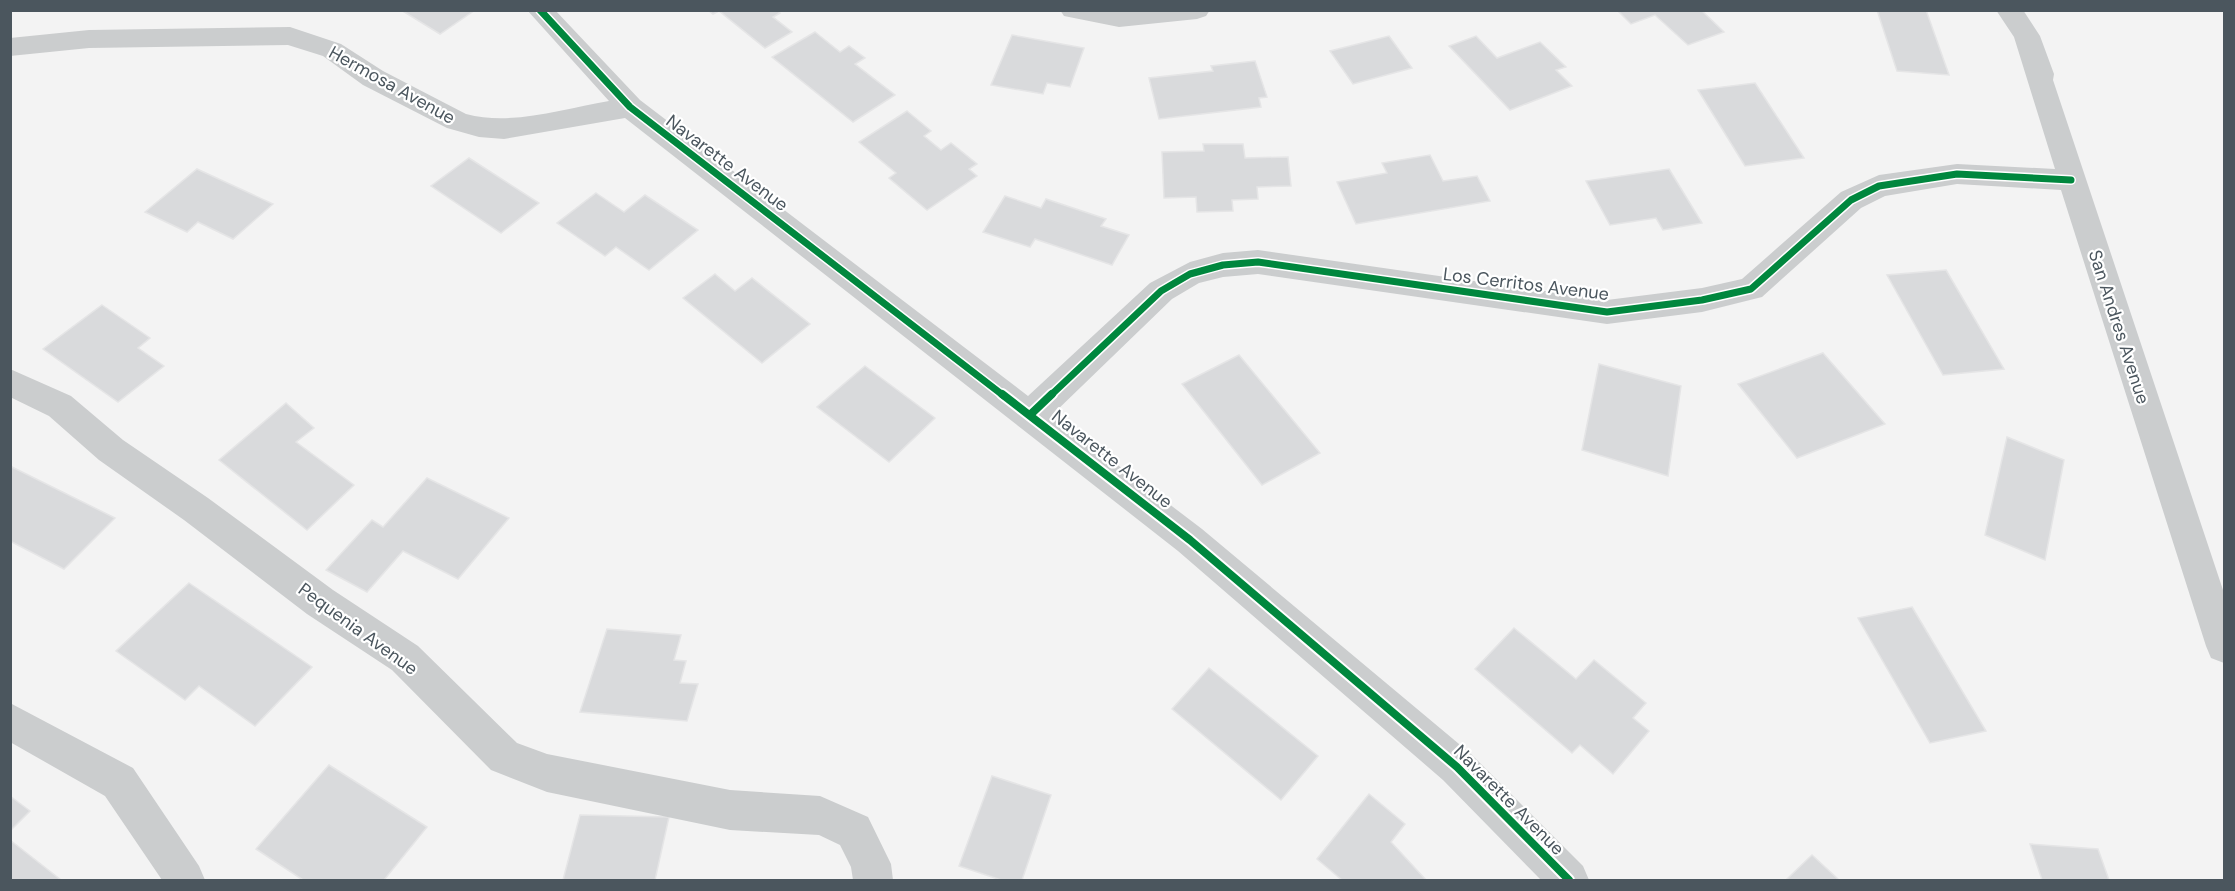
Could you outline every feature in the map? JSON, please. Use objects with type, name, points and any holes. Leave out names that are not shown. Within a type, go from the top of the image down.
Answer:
[{"type":"street","name":"Navarette Avenue","points":[[540,10],[630,107],[1031,414],[1190,540],[1457,767],[1569,880]]},
{"type":"street","points":[[1073,10],[1119,18],[1197,10]]},
{"type":"street","name":"San Andres Avenue","points":[[2009,10],[2027,36],[2035,58],[2071,180],[2224,646]]},
{"type":"street","name":"Hermosa Avenue","points":[[10,47],[89,39],[290,36],[332,50],[373,78],[457,121],[478,127],[513,128],[630,107]]},
{"type":"street","name":"Los Cerritos Avenue","points":[[1031,414],[1161,291],[1190,274],[1222,265],[1258,262],[1607,312],[1702,300],[1751,289],[1851,200],[1879,186],[1957,174],[2071,180]]},
{"type":"street","name":"Pequenia Avenue","points":[[10,382],[60,406],[111,450],[196,508],[320,602],[405,658],[504,758],[547,772],[730,810],[820,816],[854,831],[871,864],[873,880]]},
{"type":"street","points":[[10,721],[119,782],[185,880]]},
{"type":"building","points":[[401,10],[475,10],[440,34]]},
{"type":"building","points":[[708,10],[777,10],[780,13],[773,17],[792,32],[765,48],[719,11],[713,14]]},
{"type":"building","points":[[1617,10],[1701,10],[1724,32],[1688,45],[1655,15],[1631,24]]},
{"type":"building","points":[[1877,10],[1926,10],[1949,75],[1897,71]]},
{"type":"building","points":[[815,32],[840,52],[849,46],[865,58],[855,64],[895,95],[853,122],[772,57]]},
{"type":"building","points":[[1012,35],[1084,48],[1070,87],[1047,83],[1043,94],[991,85]]},
{"type":"building","points":[[1389,36],[1412,68],[1353,84],[1330,51]]},
{"type":"building","points":[[1476,36],[1497,58],[1540,42],[1566,67],[1556,70],[1572,86],[1510,110],[1449,46]]},
{"type":"building","points":[[1255,61],[1267,97],[1259,98],[1261,107],[1159,119],[1149,78],[1213,71],[1211,66]]},
{"type":"building","points":[[1755,83],[1804,158],[1745,166],[1698,90]]},
{"type":"building","points":[[907,111],[931,131],[924,136],[941,150],[951,143],[977,164],[969,169],[977,176],[927,210],[889,178],[896,173],[859,142]]},
{"type":"building","points":[[1203,144],[1243,144],[1245,158],[1288,157],[1291,186],[1257,187],[1258,199],[1232,200],[1233,211],[1197,212],[1196,197],[1164,198],[1162,152],[1204,151]]},
{"type":"building","points":[[1430,155],[1443,181],[1477,176],[1490,201],[1356,224],[1337,182],[1387,173],[1382,163]]},
{"type":"building","points":[[469,158],[539,203],[501,233],[431,186]]},
{"type":"building","points":[[197,169],[273,204],[233,239],[198,222],[187,232],[145,212]]},
{"type":"building","points":[[1669,169],[1702,223],[1663,230],[1656,218],[1610,225],[1586,181]]},
{"type":"building","points":[[596,193],[624,212],[645,195],[698,230],[649,270],[616,247],[605,256],[557,223]]},
{"type":"building","points":[[1005,196],[1041,208],[1046,199],[1106,219],[1101,226],[1129,235],[1112,265],[1035,239],[1030,247],[983,232]]},
{"type":"building","points":[[1946,270],[2004,369],[1943,375],[1887,275]]},
{"type":"building","points":[[715,274],[735,291],[752,278],[810,324],[762,363],[683,298]]},
{"type":"building","points":[[102,305],[150,338],[138,348],[164,366],[118,402],[43,349]]},
{"type":"building","points":[[1823,353],[1885,424],[1797,458],[1738,384]]},
{"type":"building","points":[[1239,355],[1320,453],[1262,485],[1182,384]]},
{"type":"building","points":[[1599,364],[1681,386],[1668,476],[1582,450]]},
{"type":"building","points":[[865,366],[935,418],[889,462],[817,407]]},
{"type":"building","points":[[286,403],[314,428],[296,442],[354,485],[307,530],[219,460]]},
{"type":"building","points":[[2007,437],[2064,460],[2045,560],[1985,535]]},
{"type":"building","points":[[10,466],[115,518],[64,569],[10,541]]},
{"type":"building","points":[[427,478],[509,518],[458,579],[403,551],[367,592],[326,570],[372,520],[383,527]]},
{"type":"building","points":[[189,583],[312,667],[255,726],[199,686],[185,700],[116,651]]},
{"type":"building","points":[[1912,607],[1986,731],[1930,743],[1858,618]]},
{"type":"building","points":[[1514,628],[1576,679],[1594,660],[1646,703],[1633,718],[1649,731],[1613,774],[1580,745],[1572,753],[1475,669]]},
{"type":"building","points":[[607,629],[681,635],[674,660],[686,661],[680,683],[698,684],[687,721],[580,712]]},
{"type":"building","points":[[1209,668],[1318,756],[1281,800],[1172,709]]},
{"type":"building","points":[[329,765],[427,827],[384,880],[303,880],[256,849]]},
{"type":"building","points":[[992,776],[1051,795],[1022,880],[1001,880],[959,866]]},
{"type":"building","points":[[1369,794],[1405,824],[1391,842],[1426,880],[1342,880],[1317,859]]},
{"type":"building","points":[[10,796],[30,811],[10,831]]},
{"type":"building","points":[[580,815],[669,817],[655,880],[563,880]]},
{"type":"building","points":[[10,840],[61,880],[10,880]]},
{"type":"building","points":[[2030,844],[2098,849],[2109,880],[2042,880]]},
{"type":"building","points":[[1812,855],[1839,880],[1786,880]]},
{"type":"cycle path","points":[[540,10],[630,107],[1190,540],[1457,767],[1569,880]]},
{"type":"cycle path","points":[[1031,414],[1161,291],[1190,274],[1223,265],[1258,262],[1607,312],[1702,300],[1751,289],[1851,200],[1879,186],[1957,174],[2071,180]]}]
